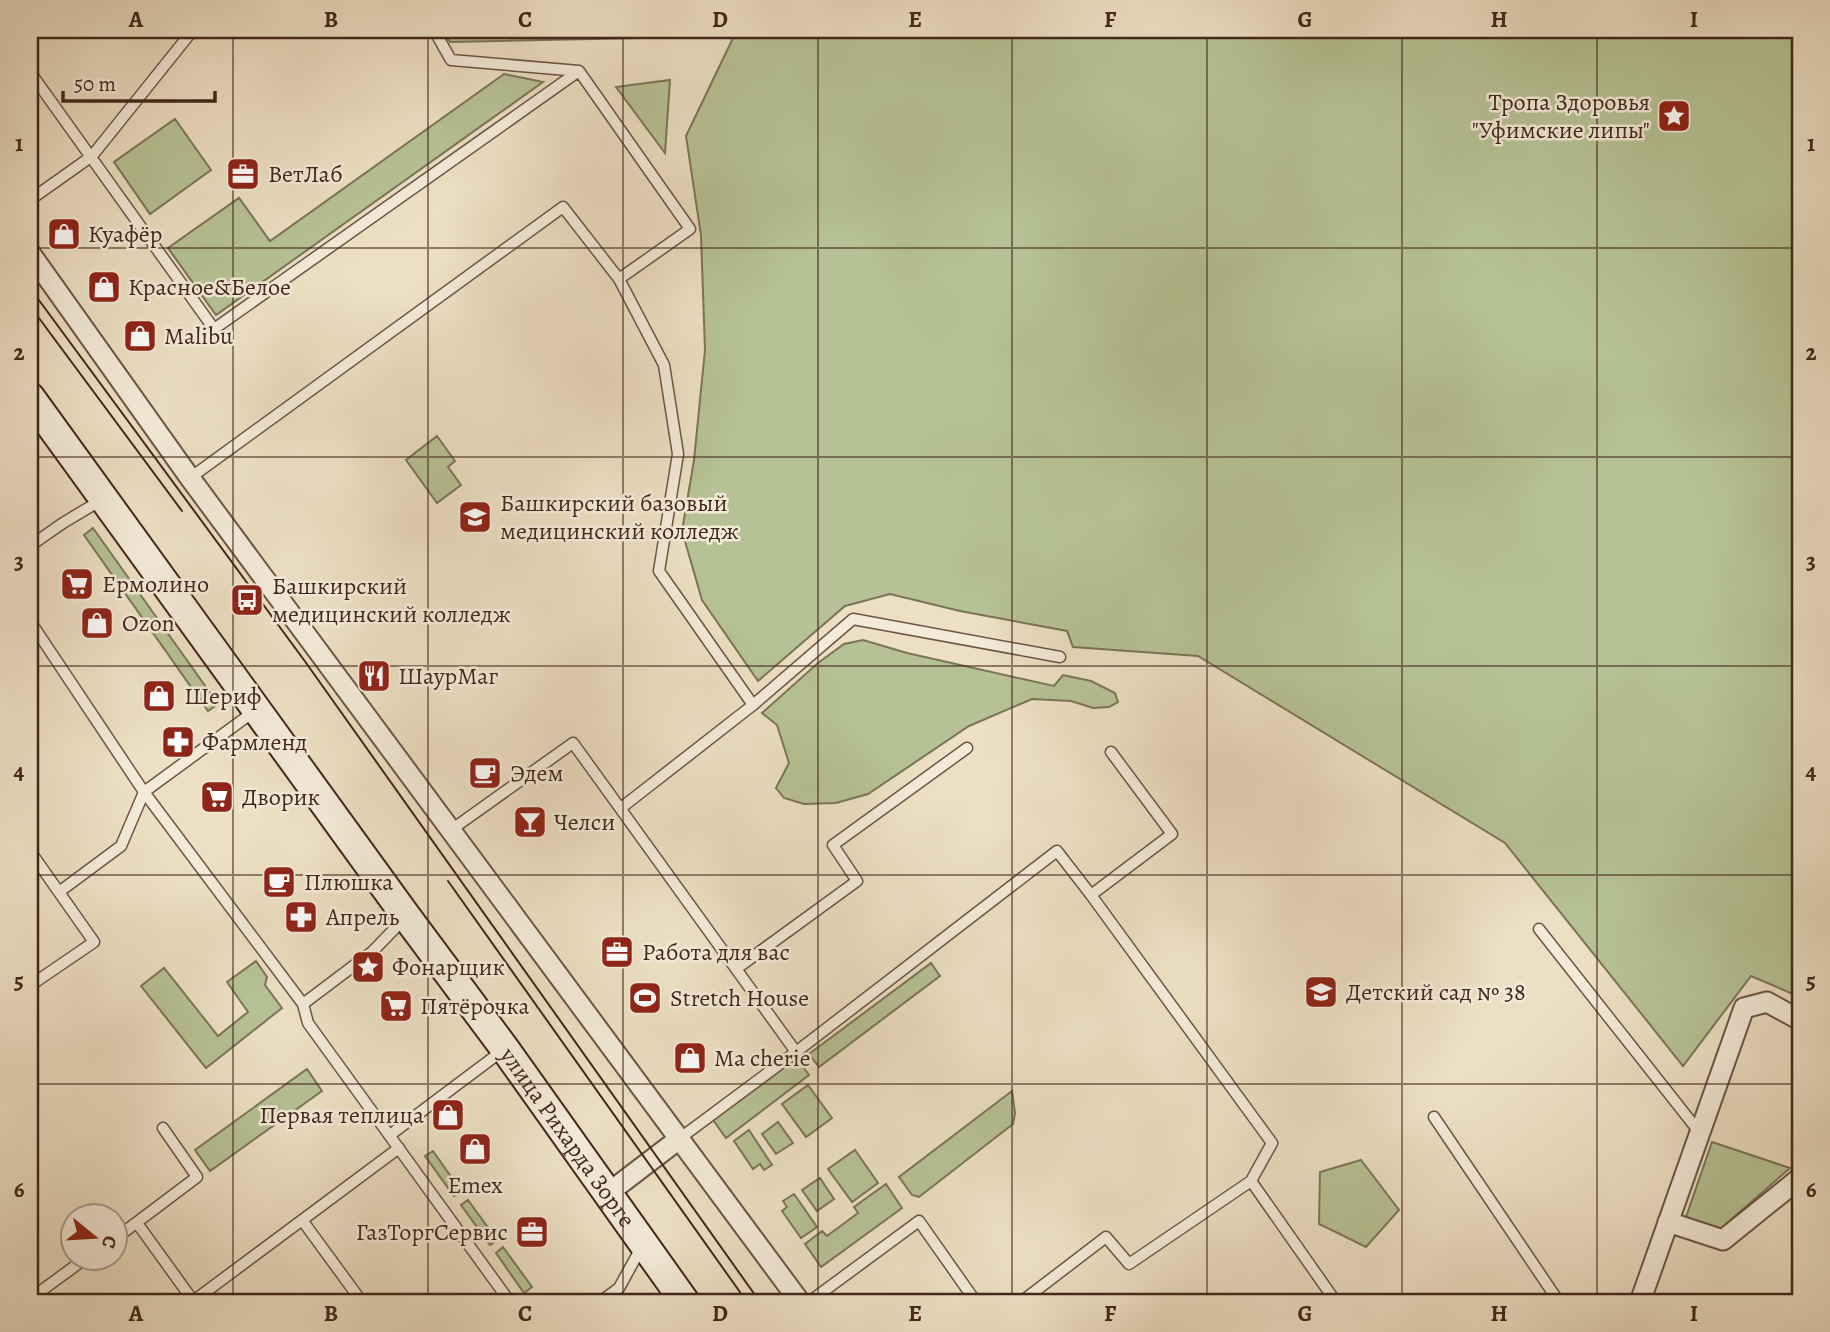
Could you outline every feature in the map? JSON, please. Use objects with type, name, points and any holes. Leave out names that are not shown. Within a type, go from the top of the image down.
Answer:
[{"type":"main road","name":"улица Рихарда Зорге","points":[[30,397],[505,1049],[685,1302]]},
{"type":"street","points":[[30,253],[190,478],[800,1302]]},
{"type":"street","points":[[1640,1302],[1744,1008],[1767,1002],[1800,1020]]},
{"type":"street","points":[[607,1194],[679,1139]]},
{"type":"street","points":[[1668,1222],[1723,1240],[1800,1178]]},
{"type":"lane","points":[[30,200],[92,156],[193,30]]},
{"type":"lane","points":[[434,30],[452,60],[579,71],[690,229],[619,279]]},
{"type":"lane","points":[[30,72],[214,328],[579,71]]},
{"type":"lane","points":[[190,478],[564,206],[619,279],[664,365],[678,454],[659,570],[753,705]]},
{"type":"lane","points":[[30,546],[103,499]]},
{"type":"lane","points":[[621,808],[753,705],[853,619],[1060,657]]},
{"type":"lane","points":[[30,621],[144,792],[303,1004],[308,1023],[510,1302]]},
{"type":"lane","points":[[59,892],[121,846],[144,792],[257,710]]},
{"type":"lane","points":[[450,830],[573,743],[796,1052]]},
{"type":"lane","points":[[736,969],[857,881],[833,845],[967,748]]},
{"type":"lane","points":[[1091,895],[1172,834],[1111,752]]},
{"type":"lane","points":[[679,1139],[1057,850],[1272,1143],[1251,1181],[1129,1264],[1106,1237],[1021,1302]]},
{"type":"lane","points":[[30,851],[94,942],[34,983]]},
{"type":"lane","points":[[303,1004],[372,952],[406,916]]},
{"type":"lane","points":[[1539,929],[1699,1133]]},
{"type":"lane","points":[[390,1135],[505,1049]]},
{"type":"lane","points":[[1434,1117],[1559,1302]]},
{"type":"lane","points":[[130,1228],[197,1177],[163,1128]]},
{"type":"lane","points":[[137,1223],[193,1302],[399,1148]]},
{"type":"lane","points":[[1251,1181],[1336,1302]]},
{"type":"lane","points":[[302,1220],[362,1302]]},
{"type":"lane","points":[[809,1302],[919,1221],[976,1302]]},
{"type":"lane","points":[[600,1302],[619,1289],[643,1244]]},
{"type":"lane","points":[[30,1299],[67,1272]]},
{"type":"green space","points":[[443,30],[1800,30],[1800,997],[1751,976],[1683,1066],[1505,843],[1198,656],[1073,647],[1067,631],[960,611],[890,594],[845,606],[758,681],[702,600],[682,531],[694,460],[705,350],[701,235],[686,136],[734,36],[450,42]]},
{"type":"green space","points":[[504,74],[543,82],[216,315],[168,248],[239,198],[270,241]]},
{"type":"green space","points":[[670,80],[665,153],[616,87]]},
{"type":"green space","points":[[175,119],[211,170],[150,214],[114,162]]},
{"type":"green space","points":[[437,436],[455,461],[448,467],[461,485],[437,503],[406,460]]},
{"type":"green space","points":[[93,528],[218,704],[208,711],[84,535]]},
{"type":"green space","points":[[863,640],[907,653],[1054,686],[1063,675],[1091,681],[1115,693],[1118,702],[1109,707],[1093,708],[1071,701],[1032,699],[969,726],[868,794],[836,803],[804,804],[784,798],[776,788],[789,763],[777,725],[762,713],[818,663],[844,644]]},
{"type":"green space","points":[[256,961],[267,977],[265,985],[282,1008],[206,1068],[141,986],[164,968],[218,1036],[248,1012],[227,982]]},
{"type":"green space","points":[[931,963],[940,976],[819,1067],[809,1054]]},
{"type":"green space","points":[[796,1057],[809,1075],[726,1138],[713,1120]]},
{"type":"green space","points":[[307,1069],[322,1091],[210,1171],[195,1150]]},
{"type":"green space","points":[[808,1085],[832,1118],[806,1137],[782,1104]]},
{"type":"green space","points":[[1012,1091],[1015,1113],[1013,1124],[919,1197],[912,1195],[899,1177]]},
{"type":"green space","points":[[778,1122],[793,1143],[776,1154],[762,1134]]},
{"type":"green space","points":[[749,1130],[772,1165],[764,1170],[760,1164],[753,1169],[734,1141]]},
{"type":"green space","points":[[1712,1142],[1790,1168],[1718,1231],[1685,1220]]},
{"type":"green space","points":[[855,1150],[878,1183],[852,1202],[828,1169]]},
{"type":"green space","points":[[433,1151],[461,1191],[454,1196],[425,1156]]},
{"type":"green space","points":[[1361,1160],[1399,1210],[1366,1247],[1319,1224],[1320,1172]]},
{"type":"green space","points":[[820,1178],[834,1199],[817,1211],[802,1190]]},
{"type":"green space","points":[[886,1184],[902,1208],[821,1267],[805,1244],[822,1231],[827,1236],[858,1213],[854,1207]]},
{"type":"green space","points":[[794,1194],[817,1227],[801,1238],[782,1211],[787,1207],[783,1201]]},
{"type":"green space","points":[[468,1200],[497,1240],[490,1245],[461,1205]]},
{"type":"green space","points":[[503,1247],[532,1287],[524,1293],[496,1253]]},
{"type":"tram line","points":[[30,288],[304,660],[760,1302]]},
{"type":"tram line","points":[[30,306],[182,511]]},
{"type":"tram line","points":[[448,881],[747,1302]]},
{"type":"place","name":"Тропа Здоровья \"Уфимские липы\"","points":[[1674,116]]},
{"type":"place","name":"ВетЛаб","points":[[243,174]]},
{"type":"place","name":"Куафёр","points":[[64,234]]},
{"type":"place","name":"Красное&Белое","points":[[104,287]]},
{"type":"place","name":"Malibu","points":[[140,336]]},
{"type":"place","name":"Башкирский базовый медицинский колледж","points":[[475,517]]},
{"type":"place","name":"Ермолино","points":[[77,584]]},
{"type":"place","name":"Башкирский медицинский колледж","points":[[247,600]]},
{"type":"place","name":"Ozon","points":[[97,623]]},
{"type":"place","name":"ШаурМаг","points":[[374,676]]},
{"type":"place","name":"Шериф","points":[[159,696]]},
{"type":"place","name":"Фармленд","points":[[178,742]]},
{"type":"place","name":"Эдем","points":[[485,773]]},
{"type":"place","name":"Дворик","points":[[217,797]]},
{"type":"place","name":"Челси","points":[[530,822]]},
{"type":"place","name":"Плюшка","points":[[279,882]]},
{"type":"place","name":"Апрель","points":[[301,917]]},
{"type":"place","name":"Работа для вас","points":[[617,952]]},
{"type":"place","name":"Фонарщик","points":[[368,967]]},
{"type":"place","name":"Детский сад № 38","points":[[1321,992]]},
{"type":"place","name":"Stretch House","points":[[645,998]]},
{"type":"place","name":"Пятёрочка","points":[[396,1006]]},
{"type":"place","name":"Ma cherie","points":[[690,1058]]},
{"type":"place","name":"Первая теплица","points":[[448,1115]]},
{"type":"place","name":"Emex","points":[[475,1149]]},
{"type":"place","name":"ГазТоргСервис","points":[[532,1232]]}]
